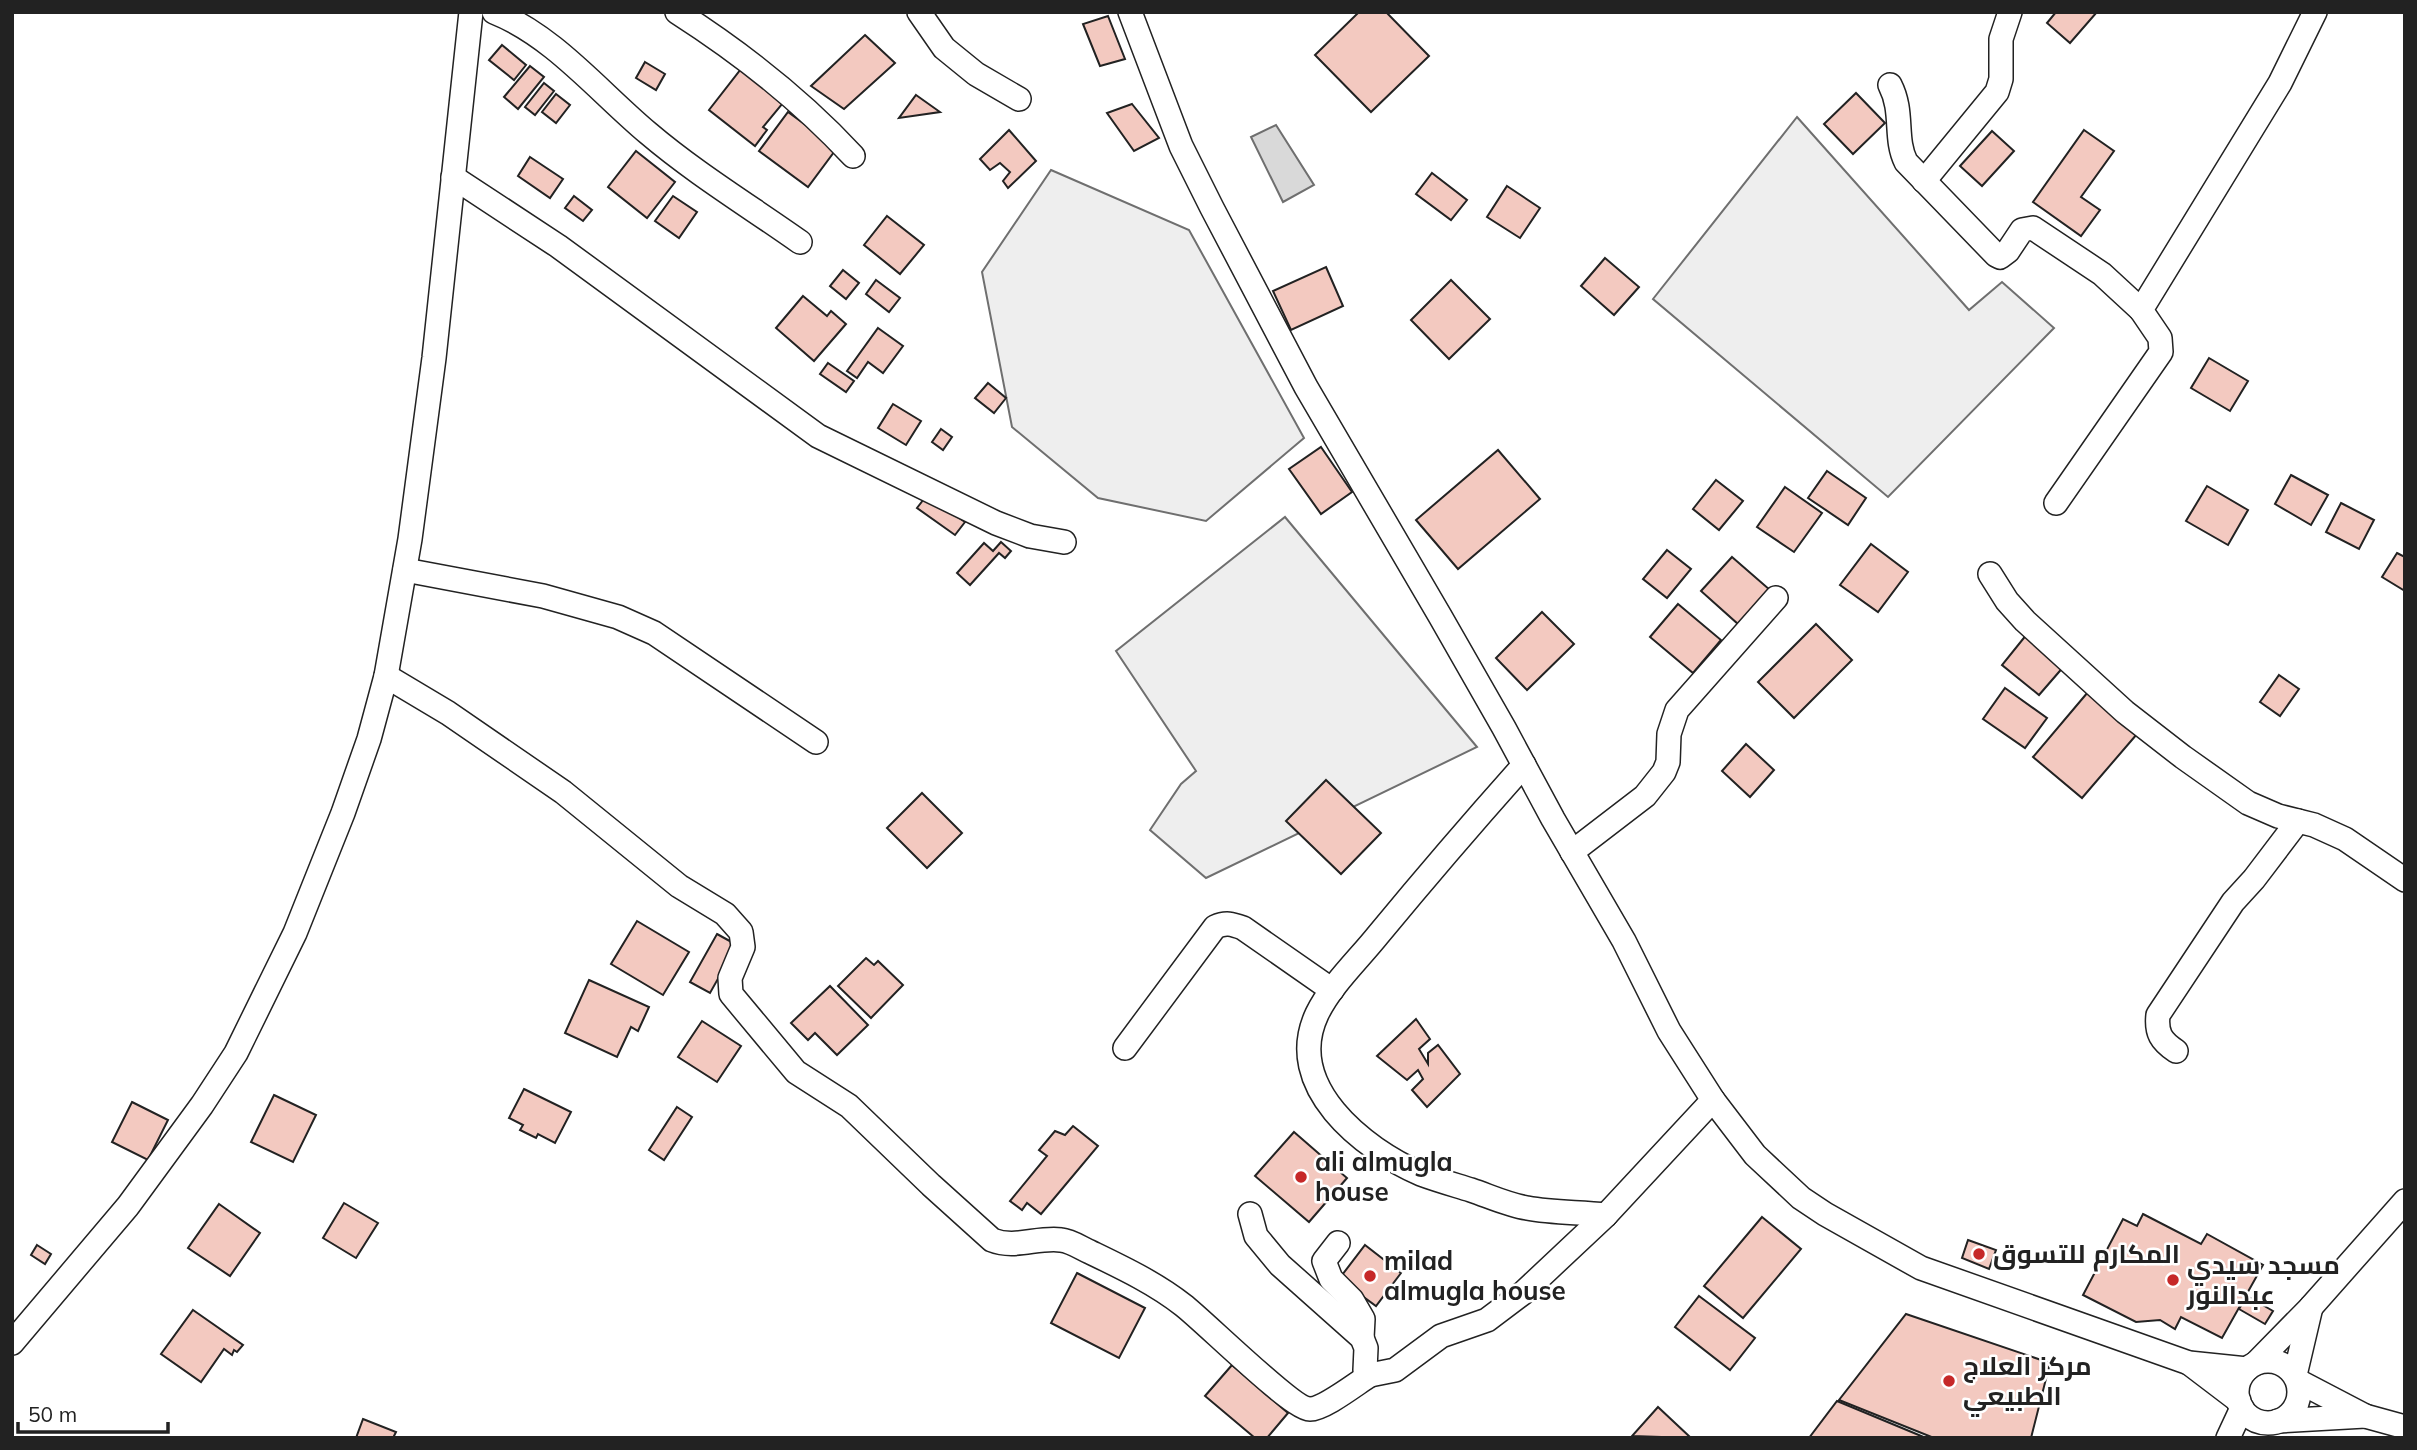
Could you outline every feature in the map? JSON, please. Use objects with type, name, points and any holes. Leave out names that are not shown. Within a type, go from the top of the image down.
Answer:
[{"type":"street","points":[[12,1343],[128,1206],[202,1105],[236,1053],[295,933],[369,739],[386,676],[405,570],[428,412],[471,12]]},
{"type":"street","points":[[494,12],[543,40],[649,134],[800,242]]},
{"type":"street","points":[[677,12],[789,94],[853,156]]},
{"type":"street","points":[[919,12],[944,48],[976,75],[1019,99]]},
{"type":"street","points":[[1130,12],[1181,146],[1306,387],[1453,638],[1625,942],[1669,1031],[1713,1100],[1755,1155],[1801,1198],[1848,1229],[1921,1268],[2189,1363],[2251,1366],[2264,1361],[2281,1363],[2296,1378],[2365,1416],[2405,1427]]},
{"type":"street","points":[[1924,181],[1997,92],[2001,79],[2001,39],[2010,12]]},
{"type":"street","points":[[2141,310],[2280,83],[2315,12]]},
{"type":"street","points":[[1889,85],[1898,106],[1903,155],[1924,181],[1996,256],[2005,254],[2022,230],[2033,228],[2102,274],[2141,310],[2160,338],[2161,352],[2056,503]]},
{"type":"street","points":[[453,177],[589,268],[818,436],[996,523],[1030,536],[1064,542]]},
{"type":"street","points":[[405,570],[543,596],[618,617],[654,633],[816,742]]},
{"type":"street","points":[[1990,574],[2007,601],[2025,621],[2125,712],[2248,803],[2345,839],[2405,880]]},
{"type":"street","points":[[1572,852],[1645,796],[1655,785],[1668,761],[1669,734],[1677,710],[1776,598]]},
{"type":"street","points":[[386,676],[448,713],[563,792],[679,886],[724,914],[741,932],[743,947],[730,978],[731,993],[796,1072],[849,1106],[992,1240],[1013,1244],[1053,1240],[1067,1242],[1138,1276],[1182,1304],[1273,1385],[1302,1407],[1311,1409],[1326,1403],[1370,1375],[1395,1370],[1441,1336],[1487,1320],[1523,1293],[1606,1215],[1713,1100]]},
{"type":"street","points":[[1524,765],[1332,990],[1316,1015],[1310,1038],[1308,1055],[1311,1074],[1325,1102],[1354,1131],[1383,1154],[1421,1174],[1525,1208],[1606,1215]]},
{"type":"street","points":[[2176,1051],[2161,1041],[2157,1027],[2158,1015],[2233,902],[2298,821]]},
{"type":"street","points":[[1125,1048],[1193,955],[1215,927],[1221,925],[1232,924],[1244,928],[1332,990]]},
{"type":"street","points":[[2228,1438],[2240,1405],[2238,1384],[2251,1366],[2311,1307],[2405,1201]]},
{"type":"street","points":[[1250,1214],[1256,1236],[1280,1265],[1362,1338]]},
{"type":"street","points":[[1338,1243],[1324,1261],[1331,1279],[1352,1300],[1363,1319],[1365,1370],[1370,1375]]},
{"type":"street","points":[[2268,1427],[2287,1417],[2298,1401],[2296,1378],[2311,1307]]},
{"type":"street","points":[[2189,1363],[2254,1419],[2268,1427],[2365,1416]]},
{"type":"shaded area","points":[[1797,117],[1969,310],[2002,282],[2054,328],[1888,497],[1653,299]]},
{"type":"shaded area","points":[[1276,125],[1314,185],[1283,202],[1251,137]]},
{"type":"shaded area","points":[[1051,170],[1189,230],[1304,438],[1206,521],[1098,498],[1012,427],[982,272]]},
{"type":"shaded area","points":[[1285,517],[1477,747],[1206,878],[1150,830],[1181,784],[1196,771],[1116,651]]},
{"type":"building","points":[[1359,12],[1386,12],[1429,56],[1371,112],[1315,55]]},
{"type":"building","points":[[2056,12],[2097,12],[2070,43],[2047,23]]},
{"type":"building","points":[[1108,16],[1125,59],[1100,66],[1083,24]]},
{"type":"building","points":[[865,35],[895,63],[844,109],[811,86]]},
{"type":"building","points":[[502,45],[526,65],[514,80],[489,60]]},
{"type":"building","points":[[645,62],[665,74],[656,90],[636,78]]},
{"type":"building","points":[[530,66],[544,77],[518,109],[504,97]]},
{"type":"building","points":[[741,69],[783,103],[763,127],[767,130],[755,146],[709,110]]},
{"type":"building","points":[[544,83],[554,91],[535,115],[525,107]]},
{"type":"building","points":[[1856,93],[1885,123],[1853,154],[1824,124]]},
{"type":"building","points":[[556,94],[570,105],[556,123],[542,112]]},
{"type":"building","points":[[916,95],[940,112],[899,118]]},
{"type":"building","points":[[1132,104],[1159,138],[1134,151],[1107,113]]},
{"type":"building","points":[[788,112],[837,148],[808,187],[759,151]]},
{"type":"building","points":[[1009,130],[1036,161],[1008,188],[1003,181],[1010,172],[1000,163],[990,170],[980,159]]},
{"type":"building","points":[[2084,130],[2114,151],[2081,197],[2100,210],[2081,236],[2033,202]]},
{"type":"building","points":[[1992,131],[2014,151],[1982,186],[1960,166]]},
{"type":"building","points":[[636,151],[675,182],[647,218],[608,187]]},
{"type":"building","points":[[530,157],[563,179],[550,198],[518,176]]},
{"type":"building","points":[[1432,173],[1467,200],[1451,220],[1416,194]]},
{"type":"building","points":[[1507,186],[1540,208],[1520,238],[1487,217]]},
{"type":"building","points":[[574,196],[592,210],[583,221],[565,208]]},
{"type":"building","points":[[673,196],[697,212],[679,238],[655,221]]},
{"type":"building","points":[[887,216],[924,245],[900,274],[864,245]]},
{"type":"building","points":[[1605,258],[1639,287],[1614,315],[1581,286]]},
{"type":"building","points":[[1326,267],[1343,306],[1291,330],[1273,291]]},
{"type":"building","points":[[843,270],[859,283],[846,299],[830,286]]},
{"type":"building","points":[[876,280],[900,298],[889,312],[866,294]]},
{"type":"building","points":[[1451,280],[1490,319],[1449,359],[1411,320]]},
{"type":"building","points":[[803,296],[827,316],[831,311],[846,324],[814,361],[776,328]]},
{"type":"building","points":[[878,328],[903,346],[883,373],[868,362],[857,378],[847,371]]},
{"type":"building","points":[[2209,358],[2248,381],[2230,411],[2191,388]]},
{"type":"building","points":[[828,363],[854,381],[846,392],[820,374]]},
{"type":"building","points":[[988,383],[1006,398],[994,413],[975,398]]},
{"type":"building","points":[[893,404],[921,421],[906,445],[878,428]]},
{"type":"building","points":[[941,429],[952,437],[943,450],[932,442]]},
{"type":"building","points":[[1321,447],[1352,492],[1321,514],[1289,469]]},
{"type":"building","points":[[1498,450],[1540,499],[1458,569],[1416,520]]},
{"type":"building","points":[[1827,471],[1866,498],[1848,525],[1808,498]]},
{"type":"building","points":[[2291,475],[2328,495],[2311,525],[2275,504]]},
{"type":"building","points":[[1716,480],[1743,501],[1719,530],[1693,509]]},
{"type":"building","points":[[2207,486],[2248,510],[2228,545],[2186,521]]},
{"type":"building","points":[[1785,487],[1822,513],[1794,552],[1757,527]]},
{"type":"building","points":[[927,495],[965,522],[955,535],[917,508]]},
{"type":"building","points":[[2341,503],[2374,520],[2359,549],[2326,532]]},
{"type":"building","points":[[1001,542],[1011,551],[1005,558],[999,553],[970,585],[957,573],[984,543],[993,551]]},
{"type":"building","points":[[1871,544],[1908,572],[1878,612],[1840,585]]},
{"type":"building","points":[[1667,550],[1691,569],[1667,598],[1643,579]]},
{"type":"building","points":[[2397,553],[2405,557],[2405,591],[2382,577]]},
{"type":"building","points":[[1732,557],[1770,590],[1738,624],[1701,591]]},
{"type":"building","points":[[1678,604],[1721,640],[1693,673],[1650,637]]},
{"type":"building","points":[[1542,612],[1574,644],[1527,690],[1496,658]]},
{"type":"building","points":[[1816,624],[1852,660],[1794,718],[1758,682]]},
{"type":"building","points":[[2027,634],[2065,665],[2039,695],[2002,665]]},
{"type":"building","points":[[2279,675],[2299,689],[2280,716],[2260,702]]},
{"type":"building","points":[[2005,688],[2047,718],[2025,748],[1983,719]]},
{"type":"building","points":[[2088,692],[2137,734],[2082,798],[2033,757]]},
{"type":"building","points":[[1746,744],[1774,770],[1750,797],[1722,771]]},
{"type":"building","points":[[1326,780],[1381,833],[1341,874],[1286,821]]},
{"type":"building","points":[[922,793],[962,833],[927,868],[887,828]]},
{"type":"building","points":[[637,921],[689,952],[663,995],[611,964]]},
{"type":"building","points":[[717,934],[737,945],[710,993],[690,982]]},
{"type":"building","points":[[866,958],[874,965],[878,961],[903,985],[871,1018],[838,986]]},
{"type":"building","points":[[589,980],[649,1007],[638,1031],[631,1027],[617,1057],[565,1033]]},
{"type":"building","points":[[830,986],[868,1025],[837,1055],[815,1033],[808,1040],[791,1023]]},
{"type":"building","points":[[1416,1019],[1430,1039],[1419,1049],[1428,1064],[1428,1053],[1438,1045],[1460,1074],[1427,1107],[1412,1090],[1423,1079],[1418,1070],[1407,1080],[1377,1056]]},
{"type":"building","points":[[702,1021],[741,1046],[717,1082],[678,1057]]},
{"type":"building","points":[[524,1089],[571,1112],[555,1143],[538,1134],[536,1138],[520,1130],[523,1125],[509,1118]]},
{"type":"building","points":[[274,1095],[316,1115],[293,1162],[251,1142]]},
{"type":"building","points":[[132,1102],[168,1120],[148,1160],[112,1142]]},
{"type":"building","points":[[677,1107],[692,1117],[664,1160],[649,1150]]},
{"type":"building","points":[[1073,1126],[1098,1146],[1041,1214],[1027,1203],[1022,1210],[1010,1201],[1047,1156],[1039,1150],[1055,1131],[1065,1135]]},
{"type":"building","name":"ali almugla house","points":[[1294,1132],[1347,1178],[1309,1222],[1255,1176]]},
{"type":"building","points":[[344,1203],[378,1223],[356,1258],[323,1238]]},
{"type":"building","points":[[219,1204],[260,1233],[230,1276],[188,1248]]},
{"type":"building","name":"مسجد سيدي عبدالنور","points":[[2143,1214],[2201,1244],[2207,1234],[2263,1265],[2222,1338],[2181,1317],[2175,1329],[2160,1320],[2136,1322],[2083,1295],[2123,1219],[2137,1226]]},
{"type":"building","points":[[1762,1217],[1801,1249],[1743,1318],[1704,1286]]},
{"type":"building","name":"المكارم للتسوق","points":[[1968,1240],[1996,1250],[1989,1269],[1962,1258]]},
{"type":"building","points":[[37,1245],[51,1254],[45,1264],[31,1255]]},
{"type":"building","name":"milad almugla house","points":[[1365,1245],[1401,1273],[1376,1306],[1339,1279]]},
{"type":"building","points":[[1077,1273],[1145,1308],[1119,1358],[1051,1323]]},
{"type":"building","points":[[1699,1296],[1755,1338],[1730,1370],[1675,1327]]},
{"type":"building","points":[[2247,1296],[2273,1311],[2265,1324],[2239,1309]]},
{"type":"building","points":[[193,1310],[243,1345],[237,1352],[234,1350],[232,1355],[224,1349],[201,1382],[161,1354]]},
{"type":"building","name":"مركز العلاج الطبيعي","points":[[1906,1314],[2050,1363],[2031,1438],[1934,1438],[1839,1400]]},
{"type":"building","points":[[1232,1365],[1288,1413],[1267,1438],[1255,1438],[1205,1396]]},
{"type":"building","points":[[1837,1401],[1926,1438],[1809,1438]]},
{"type":"building","points":[[1658,1407],[1691,1438],[1632,1436]]},
{"type":"building","points":[[363,1419],[396,1432],[393,1438],[356,1438]]},
{"type":"place","name":"ali almugla house","points":[[1301,1177]]},
{"type":"place","name":"المكارم للتسوق","points":[[1979,1254]]},
{"type":"place","name":"milad almugla house","points":[[1370,1276]]},
{"type":"place","name":"مسجد سيدي عبدالنور","points":[[2173,1280]]},
{"type":"place","name":"مركز العلاج الطبيعي","points":[[1949,1381]]}]
